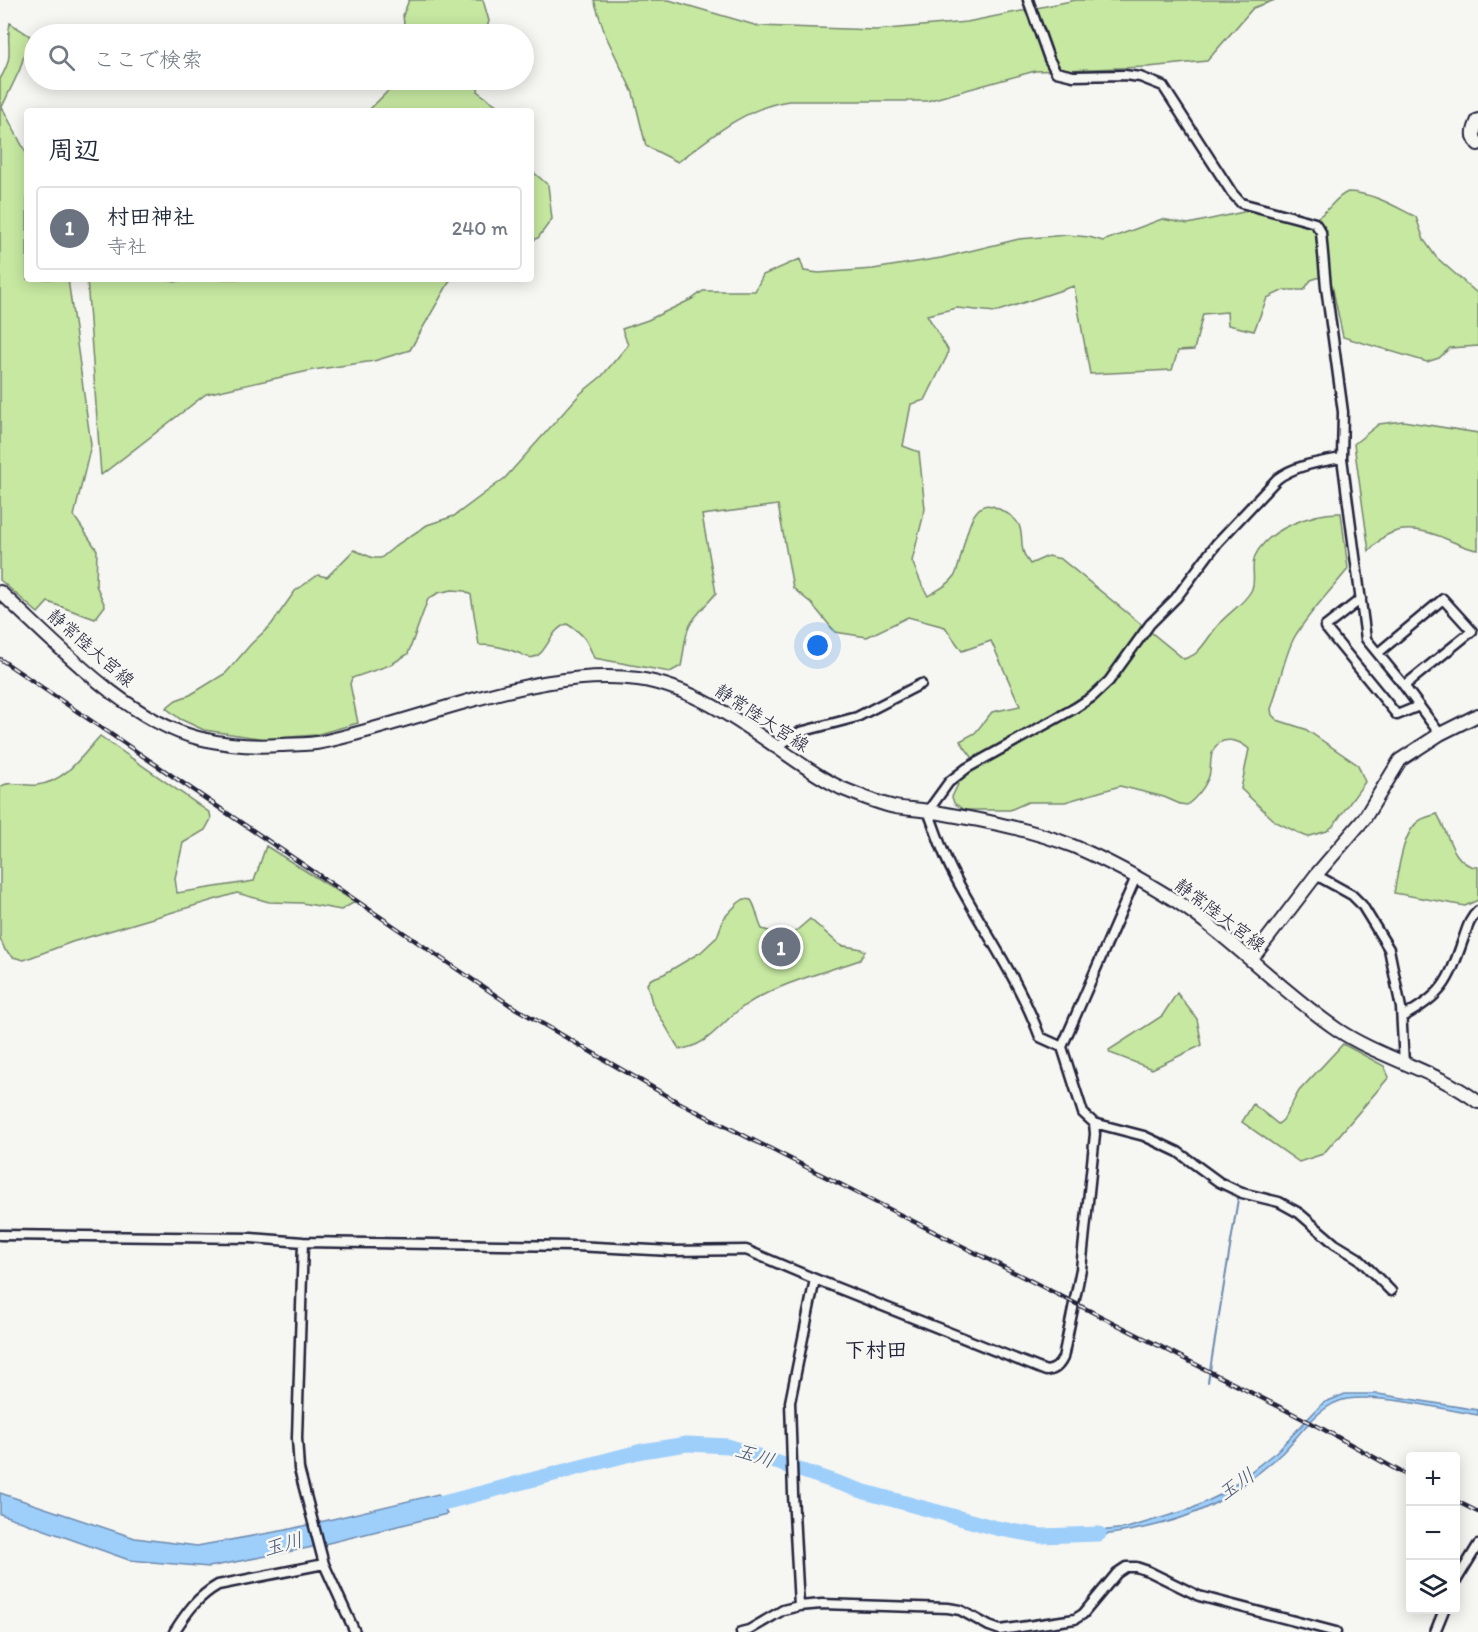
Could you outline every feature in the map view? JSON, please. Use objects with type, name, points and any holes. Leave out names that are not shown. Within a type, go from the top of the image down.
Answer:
[{"type":"main road","points":[[1478,120],[1474,131],[1474,140],[1478,144]]},
{"type":"main road","name":"静常陸大宮線","points":[[0,592],[93,678],[127,703],[160,723],[196,738],[250,747],[318,743],[514,688],[563,681],[602,678],[638,679],[674,688],[704,701],[812,772],[855,794],[893,807],[928,811],[1033,833],[1113,863],[1177,902],[1340,1031],[1365,1046],[1443,1080],[1464,1091],[1478,1102]]},
{"type":"main road","points":[[1251,960],[1316,875],[1364,819],[1400,760],[1440,734],[1478,715]]},
{"type":"street","points":[[1028,0],[1049,59],[1056,72],[1073,76],[1124,75],[1146,79],[1163,86],[1232,194],[1241,203],[1305,220],[1315,224],[1322,232],[1326,287],[1343,412],[1342,458],[1366,639],[1440,734]]},
{"type":"street","points":[[1062,1047],[1040,1037],[1032,1014],[1001,954],[951,870],[928,811],[949,782],[967,768],[1076,708],[1109,681],[1150,624],[1176,598],[1217,543],[1277,479],[1294,469],[1342,458]]},
{"type":"street","points":[[1361,599],[1325,627],[1397,715],[1419,706]]},
{"type":"street","points":[[1378,653],[1443,599],[1472,631],[1404,686]]},
{"type":"street","points":[[777,747],[800,732],[857,717],[921,684]]},
{"type":"street","points":[[1316,875],[1352,895],[1368,914],[1389,949],[1402,1017],[1404,1064]]},
{"type":"street","points":[[1136,877],[1062,1047],[1083,1113],[1094,1123],[1144,1136],[1178,1152],[1220,1182],[1242,1193],[1279,1202],[1299,1213],[1335,1244],[1358,1258],[1391,1291]]},
{"type":"street","points":[[1402,1017],[1423,1005],[1442,988],[1471,919],[1478,911]]},
{"type":"street","points":[[0,1235],[251,1238],[303,1242],[576,1246],[671,1251],[746,1250],[815,1280],[1046,1371],[1053,1370],[1063,1358],[1082,1269],[1095,1134],[1094,1123]]},
{"type":"street","points":[[303,1242],[297,1438],[299,1469],[324,1564],[355,1632]]},
{"type":"street","points":[[799,1606],[790,1402],[815,1280]]},
{"type":"street","points":[[1460,1573],[1478,1545]]},
{"type":"street","points":[[174,1632],[192,1604],[204,1593],[218,1585],[324,1564]]},
{"type":"street","points":[[741,1632],[749,1630],[783,1610],[822,1604],[948,1608],[960,1610],[1000,1630],[1023,1628],[1075,1619],[1083,1614],[1117,1573],[1126,1567],[1148,1571],[1199,1596],[1336,1632]]},
{"type":"street","points":[[1435,1632],[1442,1614]]},
{"type":"green space","points":[[409,0],[483,0],[489,21],[488,24],[404,24],[403,15]]},
{"type":"green space","points":[[594,0],[669,0],[758,26],[876,30],[967,22],[1076,0],[1275,0],[1253,8],[1207,61],[1148,67],[1035,71],[927,101],[789,101],[773,104],[730,124],[678,162],[646,146],[633,93],[605,34]]},
{"type":"green space","points":[[10,23],[24,32],[24,56],[2,107],[24,149],[24,282],[68,282],[91,445],[74,516],[97,550],[96,585],[105,606],[95,619],[48,602],[38,613],[0,580],[0,79],[8,63]]},
{"type":"green space","points":[[389,90],[478,90],[498,108],[371,108]]},
{"type":"green space","points":[[534,173],[548,185],[552,219],[538,238],[534,240]]},
{"type":"green space","points":[[1348,192],[1375,197],[1416,217],[1424,240],[1436,257],[1478,294],[1478,346],[1450,348],[1439,358],[1427,362],[1343,337],[1332,285],[1329,279],[1323,276],[1311,280],[1304,290],[1284,290],[1267,298],[1254,331],[1228,325],[1227,312],[1203,314],[1194,350],[1178,351],[1172,370],[1090,374],[1074,286],[995,312],[957,308],[927,315],[948,350],[947,356],[925,400],[911,404],[903,446],[919,452],[925,509],[912,561],[928,596],[954,577],[972,518],[979,509],[987,505],[1003,511],[1017,522],[1021,530],[1022,548],[1030,564],[1048,556],[1061,559],[1184,659],[1199,650],[1219,624],[1248,596],[1253,587],[1255,556],[1261,546],[1280,530],[1292,524],[1330,513],[1341,513],[1348,569],[1294,638],[1271,709],[1272,715],[1277,720],[1305,729],[1358,765],[1365,782],[1327,831],[1307,837],[1276,822],[1241,789],[1249,749],[1230,740],[1220,742],[1216,746],[1212,754],[1208,779],[1199,794],[1187,805],[1120,786],[1065,802],[1028,802],[1010,810],[964,810],[954,803],[952,797],[961,778],[978,765],[960,741],[975,733],[992,712],[1020,706],[991,641],[962,651],[945,627],[908,617],[867,637],[835,632],[812,604],[793,588],[778,505],[702,515],[716,593],[689,627],[681,666],[670,672],[594,658],[584,638],[567,624],[556,631],[542,651],[532,658],[500,647],[479,645],[471,595],[465,591],[452,590],[438,593],[428,599],[408,654],[390,665],[352,678],[350,684],[358,723],[315,735],[265,739],[204,730],[180,719],[166,708],[176,700],[190,695],[226,673],[271,625],[295,591],[318,575],[327,577],[354,550],[373,558],[381,558],[427,525],[454,516],[505,478],[581,393],[602,376],[628,345],[622,329],[648,320],[692,299],[703,291],[755,291],[763,275],[800,259],[804,271],[819,273],[873,269],[941,258],[1019,239],[1067,235],[1103,241],[1162,219],[1188,224],[1262,208],[1314,219]]},
{"type":"green space","points":[[87,282],[449,282],[410,350],[374,361],[313,370],[206,394],[101,475]]},
{"type":"green space","points":[[1403,421],[1478,433],[1478,550],[1428,532],[1403,530],[1387,535],[1369,551],[1354,444],[1379,424]]},
{"type":"green space","points":[[100,736],[210,813],[211,819],[205,830],[183,843],[175,878],[177,893],[254,881],[266,846],[355,902],[341,910],[302,903],[269,902],[237,893],[72,942],[24,960],[13,957],[5,950],[0,938],[0,787],[13,783],[37,785],[56,779],[80,760]]},
{"type":"green space","points":[[1437,814],[1462,861],[1478,867],[1478,900],[1465,906],[1394,893],[1408,834],[1419,821]]},
{"type":"green space","points":[[744,899],[751,900],[753,903],[762,929],[789,937],[810,919],[840,945],[865,951],[860,960],[798,980],[767,993],[740,1009],[705,1040],[689,1048],[679,1049],[652,1003],[647,984],[651,979],[701,952],[717,937],[724,918]]},
{"type":"green space","points":[[1177,993],[1197,1019],[1202,1045],[1152,1069],[1110,1053],[1109,1050],[1162,1016]]},
{"type":"green space","points":[[1343,1044],[1384,1066],[1389,1077],[1323,1154],[1299,1162],[1242,1122],[1253,1104],[1278,1124],[1283,1120],[1299,1091]]},
{"type":"water","points":[[1345,1394],[1378,1394],[1478,1410],[1478,1415],[1377,1399],[1347,1399],[1337,1402],[1319,1413],[1282,1453],[1262,1470],[1208,1507],[1155,1525],[1081,1538],[1080,1533],[1127,1528],[1191,1509],[1222,1494],[1277,1451],[1323,1403]]},
{"type":"water","points":[[0,1493],[135,1538],[197,1546],[286,1530],[438,1494],[447,1514],[308,1548],[209,1567],[129,1560],[0,1514]]},
{"type":"waterway","points":[[1208,1382],[1238,1199]]},
{"type":"waterway","name":"玉川","points":[[424,1508],[642,1451],[687,1444],[728,1446],[865,1492],[996,1528],[1040,1536],[1099,1534]]},
{"type":"railway","points":[[0,659],[510,1005],[676,1101],[1321,1428],[1406,1475]]},
{"type":"railway","points":[[1460,1503],[1478,1512]]},
{"type":"place","name":"村田神社","points":[[781,947]]},
{"type":"district","name":"下村田","points":[[876,1350]]}]
